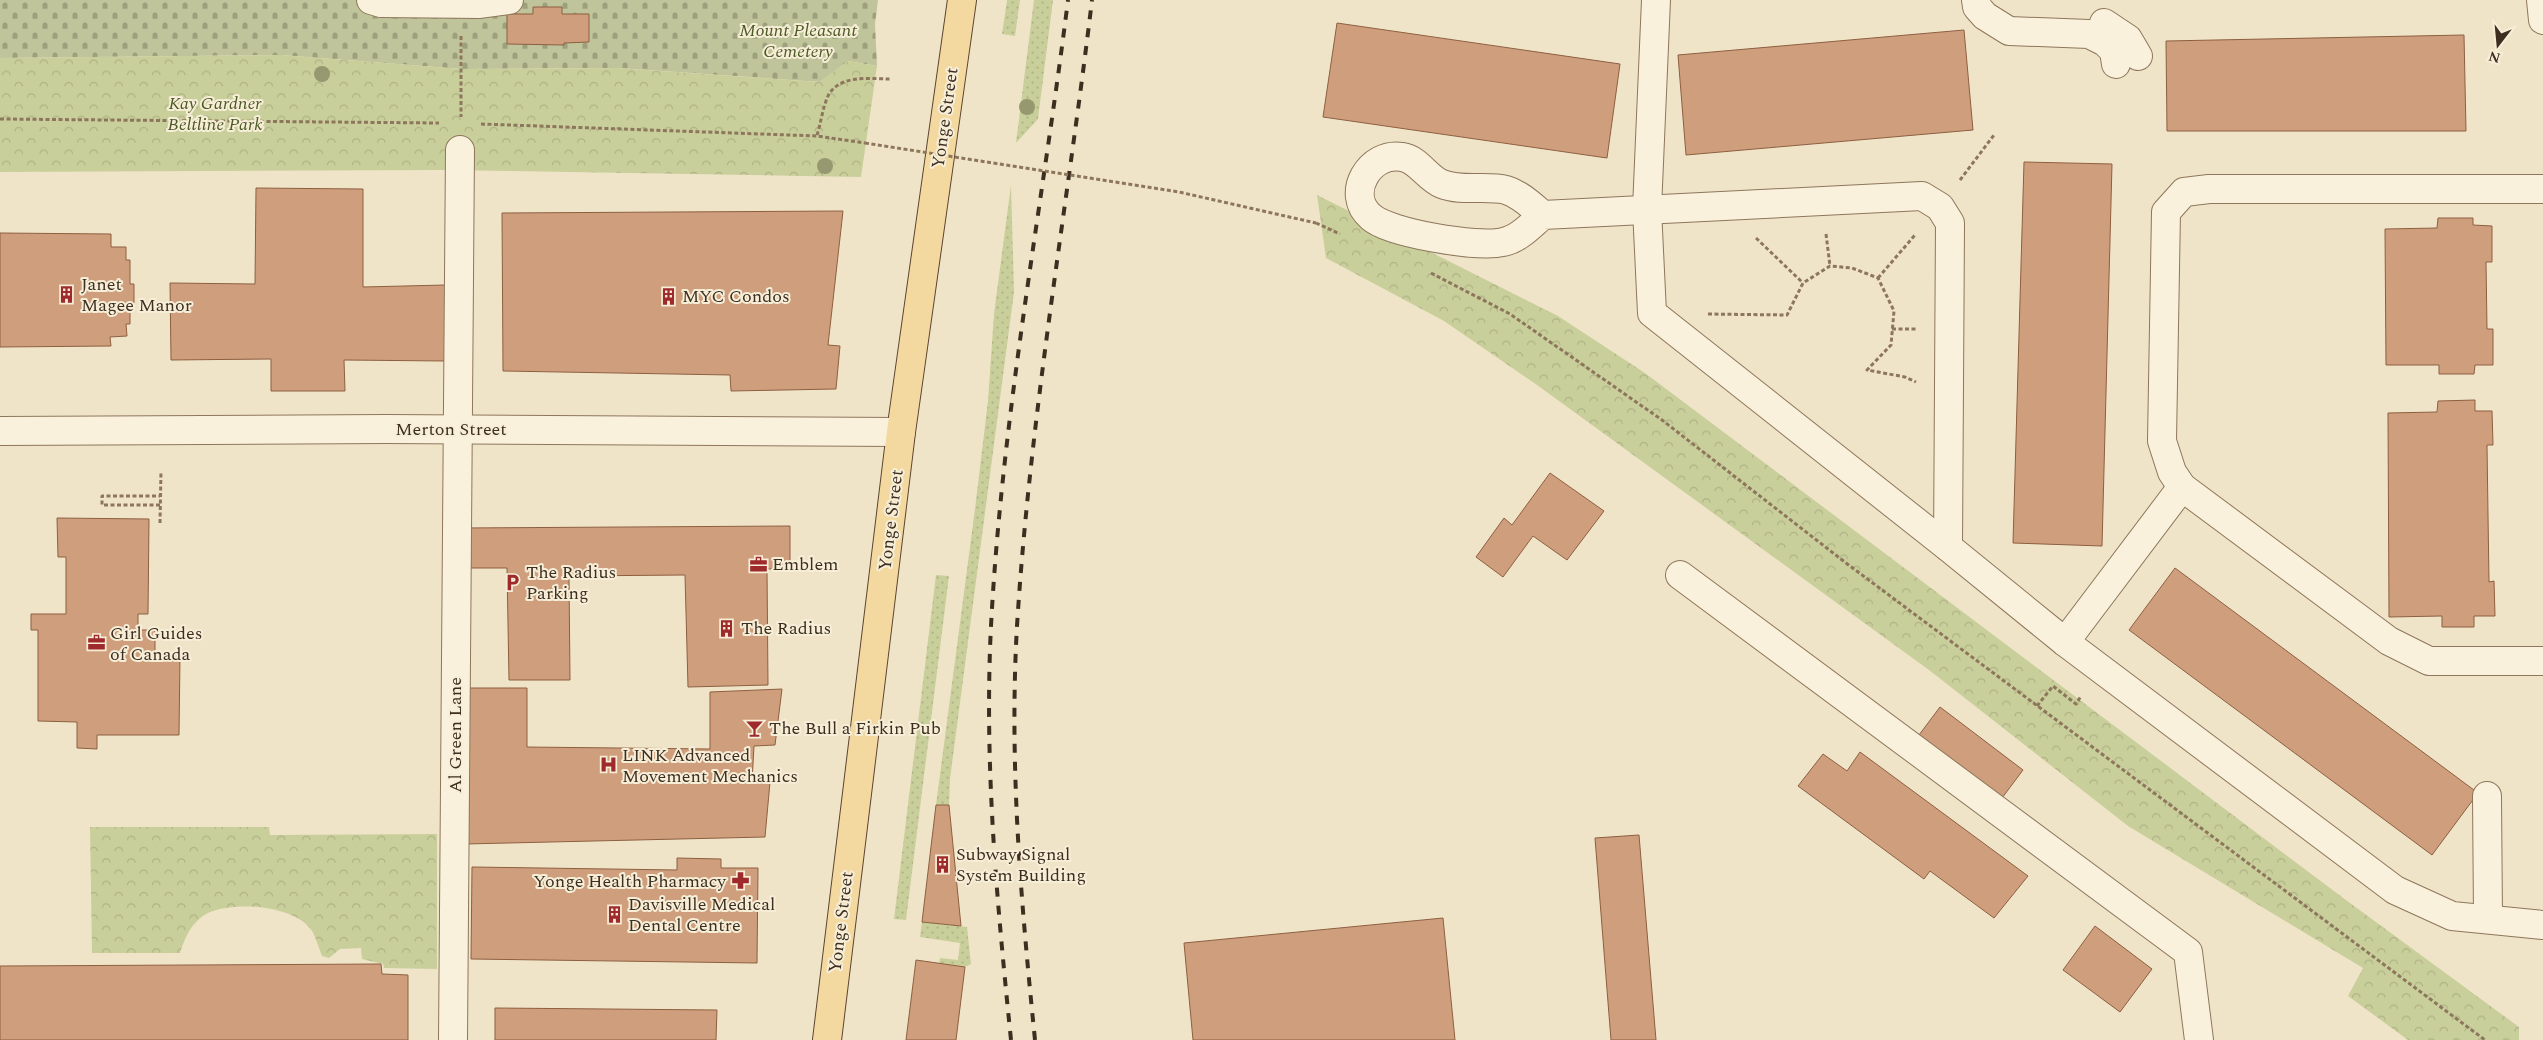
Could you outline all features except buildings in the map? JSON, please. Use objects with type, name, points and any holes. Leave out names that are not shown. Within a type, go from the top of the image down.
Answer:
[{"type":"main road","name":"Yonge Street","points":[[826,1040],[901,432],[962,0]]},
{"type":"street","points":[[371,0],[381,2],[480,4],[509,0]]},
{"type":"street","points":[[1656,0],[1647,209],[1652,313],[2065,642],[2395,890],[2452,916],[2488,918],[2543,925]]},
{"type":"street","points":[[1976,0],[1977,7],[1985,16],[1998,22],[2010,16],[2084,18],[2104,22],[2128,39],[2127,60]]},
{"type":"street","points":[[2540,0],[2543,20]]},
{"type":"street","name":"Al Green Lane","points":[[453,1040],[460,150]]},
{"type":"street","points":[[1543,215],[1515,194],[1504,190],[1444,185],[1428,176],[1416,163],[1404,157],[1395,156],[1375,163],[1364,175],[1360,186],[1361,205],[1371,217],[1379,222],[1425,236],[1469,242],[1502,243],[1518,236],[1543,215],[1922,196],[1940,207],[1950,222],[1948,547]]},
{"type":"street","points":[[2543,189],[2209,189],[2184,192],[2166,212],[2162,441],[2172,472],[2182,486],[2389,641],[2429,661],[2543,661]]},
{"type":"street","name":"Merton Street","points":[[0,431],[458,429],[901,432]]},
{"type":"street","points":[[2065,642],[2182,486]]},
{"type":"street","points":[[1680,575],[2188,952],[2199,1040]]},
{"type":"street","points":[[2487,796],[2488,918]]},
{"type":"path","points":[[461,31],[461,123]]},
{"type":"path","points":[[818,136],[830,94],[844,82],[857,78],[891,80]]},
{"type":"path","points":[[0,119],[442,123]]},
{"type":"path","points":[[471,123],[818,136],[1179,192],[1316,223],[1342,234]]},
{"type":"path","points":[[1720,205],[1803,283]]},
{"type":"path","points":[[1652,313],[1787,315],[1803,283],[1830,266],[1852,268],[1878,278],[1894,311],[1891,345],[1867,370],[1905,377],[1949,397]]},
{"type":"path","points":[[1428,272],[1510,314],[1662,420],[1846,563],[2486,1040]]},
{"type":"path","points":[[160,523],[161,471]]},
{"type":"path","points":[[160,496],[102,496],[102,504],[160,505]]},
{"type":"path","points":[[2037,706],[2053,686],[2072,701]]},
{"type":"green space","name":"Mount Pleasant Cemetery","points":[[0,0],[878,0],[875,24],[877,66],[848,61],[820,82],[618,68],[462,69],[281,55],[0,58]]},
{"type":"green space","points":[[1007,0],[1020,0],[1015,36],[1002,34]]},
{"type":"green space","points":[[1034,0],[1053,0],[1038,119],[1016,143]]},
{"type":"green space","name":"Kay Gardner Beltline Park","points":[[281,55],[462,69],[618,68],[819,82],[848,61],[877,66],[861,177],[444,170],[0,172],[0,58]]},
{"type":"green space","points":[[1011,185],[1014,292],[950,779],[949,805],[936,805],[975,509],[988,401],[994,314]]},
{"type":"green space","points":[[1317,195],[1558,316],[1645,373],[2350,903],[2519,1027],[2519,1040],[2408,1040],[2348,996],[2363,968],[2128,826],[1929,670],[1537,385],[1444,321],[1326,258]]},
{"type":"green space","points":[[936,575],[949,576],[906,920],[894,919]]},
{"type":"green space","points":[[90,827],[269,827],[270,835],[437,834],[437,969],[384,968],[383,964],[362,959],[361,948],[340,949],[329,958],[322,956],[312,931],[304,922],[278,911],[248,907],[219,909],[202,916],[190,930],[180,953],[92,953]]},
{"type":"green space","points":[[922,922],[967,927],[971,964],[965,967],[939,963],[940,958],[958,960],[960,943],[920,937]]},
{"type":"railway","points":[[1011,1040],[993,833],[989,730],[991,626],[996,547],[1013,390],[1068,0]]},
{"type":"railway","points":[[1035,1040],[1025,937],[1015,782],[1014,730],[1017,626],[1023,547],[1040,391],[1092,0]]},
{"type":"place","name":"Janet Magee Manor","points":[[67,294]]},
{"type":"place","name":"MYC Condos","points":[[668,296]]},
{"type":"place","name":"Emblem","points":[[758,564]]},
{"type":"place","name":"The Radius Parking","points":[[512,582]]},
{"type":"place","name":"The Radius","points":[[727,628]]},
{"type":"place","name":"Girl Guides of Canada","points":[[96,643]]},
{"type":"place","name":"The Bull a Firkin Pub","points":[[755,728]]},
{"type":"place","name":"LINK Advanced Movement Mechanics","points":[[608,765]]},
{"type":"place","name":"Subway Signal System Building","points":[[942,864]]},
{"type":"place","name":"Yonge Health Pharmacy","points":[[740,881]]},
{"type":"place","name":"Davisville Medical Dental Centre","points":[[614,914]]}]
